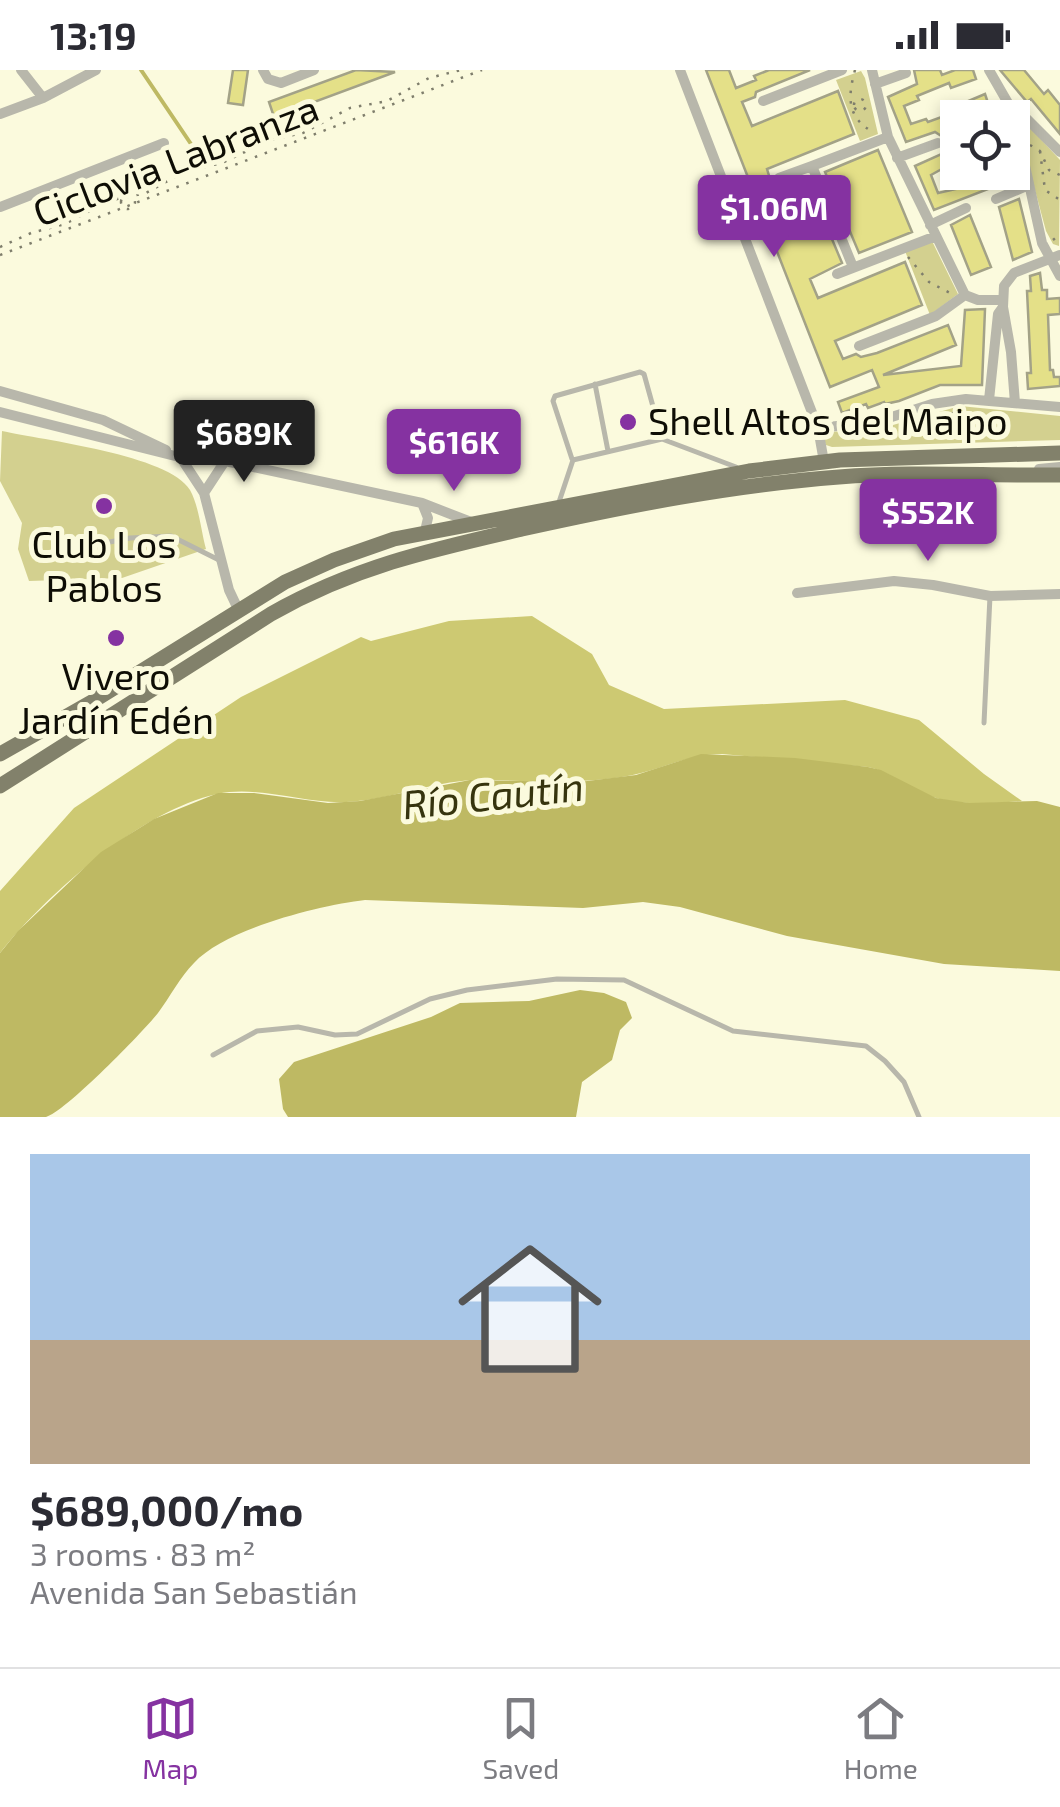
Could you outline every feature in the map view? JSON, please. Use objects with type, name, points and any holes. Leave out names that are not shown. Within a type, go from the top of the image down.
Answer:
[{"type":"main road","points":[[0,754],[285,582],[334,560],[425,532],[749,471],[824,462],[1060,453]]},
{"type":"main road","points":[[0,786],[292,602],[358,571],[429,550],[614,509],[769,484],[842,476],[1060,475]]},
{"type":"main road","points":[[238,610],[249,627]]},
{"type":"street","points":[[22,70],[42,98]]},
{"type":"street","points":[[0,114],[96,70]]},
{"type":"street","points":[[263,70],[274,83],[314,70]]},
{"type":"street","points":[[680,70],[818,428],[824,462]]},
{"type":"street","points":[[763,102],[842,70]]},
{"type":"street","points":[[872,70],[884,139],[897,158],[963,296]]},
{"type":"street","points":[[988,70],[1003,100]]},
{"type":"street","points":[[875,84],[906,73]]},
{"type":"street","points":[[1030,122],[1060,152]]},
{"type":"street","points":[[779,178],[884,139]]},
{"type":"street","points":[[897,158],[938,142]]},
{"type":"street","points":[[0,207],[164,143]]},
{"type":"street","points":[[812,166],[853,267]]},
{"type":"street","points":[[996,199],[1015,190]]},
{"type":"street","points":[[1030,190],[1060,276]]},
{"type":"street","points":[[836,274],[933,230],[966,208]]},
{"type":"street","points":[[990,400],[998,314],[1009,276],[1054,257]]},
{"type":"street","points":[[963,296],[1003,303]]},
{"type":"street","points":[[858,346],[936,316],[963,296]]},
{"type":"street","points":[[1003,303],[1015,403]]},
{"type":"street","points":[[0,390],[102,420],[182,458],[204,492],[228,590],[238,610]]},
{"type":"street","points":[[818,428],[876,422],[966,398],[1060,407]]},
{"type":"street","points":[[0,412],[182,458],[225,461],[422,503],[472,523]]},
{"type":"street","points":[[204,492],[225,461]]},
{"type":"street","points":[[998,476],[1060,467]]},
{"type":"street","points":[[422,503],[428,518],[425,532]]},
{"type":"street","points":[[797,593],[894,582],[990,596],[1060,594]]},
{"type":"lane","points":[[558,506],[572,460],[553,401],[555,396],[642,372],[662,439]]},
{"type":"lane","points":[[595,384],[608,451]]},
{"type":"lane","points":[[572,460],[662,439],[749,471]]},
{"type":"lane","points":[[54,553],[130,538],[171,536],[221,562]]},
{"type":"lane","points":[[984,723],[990,596]]},
{"type":"lane","points":[[213,1054],[257,1032],[298,1027],[336,1035],[357,1034],[430,999],[468,990],[558,979],[624,980],[733,1031],[866,1046],[904,1082],[918,1117]]},
{"type":"path","points":[[0,247],[65,224],[108,202],[151,190],[184,172],[222,163],[270,140],[303,133],[345,110],[393,98],[420,81],[461,70]]},
{"type":"path","name":"Ciclovia Labranza","points":[[0,256],[482,70]]},
{"type":"path","points":[[855,70],[849,94],[853,108],[859,122],[884,139]]},
{"type":"path","points":[[1030,146],[1040,151],[1049,170],[1060,175]]},
{"type":"path","points":[[1040,151],[1044,190],[1060,200]]},
{"type":"path","points":[[132,196],[135,202]]},
{"type":"path","points":[[122,198],[123,206]]},
{"type":"path","points":[[904,251],[929,282],[963,296]]},
{"type":"shaded area","points":[[861,71],[878,134],[860,141],[836,80]]},
{"type":"shaded area","points":[[1030,127],[1060,160],[1059,246],[1053,244],[1030,172]]},
{"type":"shaded area","points":[[932,241],[958,294],[930,315],[905,251]]},
{"type":"shaded area","points":[[960,406],[1060,416],[1060,440],[832,447],[824,440],[832,432],[893,425]]},
{"type":"shaded area","name":"Club Los Pablos","points":[[2,431],[132,458],[178,478],[193,496],[206,549],[122,578],[29,581],[18,549],[22,523],[0,481]]},
{"type":"shaded area","points":[[532,616],[592,654],[609,685],[664,709],[845,700],[919,720],[1022,801],[956,802],[930,796],[868,767],[722,754],[611,778],[554,782],[474,780],[346,802],[249,792],[217,794],[158,817],[98,857],[43,906],[0,953],[0,891],[74,808],[241,697],[361,637],[371,641],[449,621]]},
{"type":"water","name":"Río Cautín","points":[[701,754],[795,758],[868,767],[936,798],[969,803],[1037,801],[1060,807],[1060,971],[944,964],[787,936],[680,907],[643,902],[583,908],[365,900],[274,921],[208,951],[189,969],[150,1023],[56,1112],[46,1117],[0,1117],[0,953],[101,852],[154,819],[218,793],[254,793],[328,803],[360,801],[470,780],[579,782],[636,775]]},
{"type":"water","points":[[580,990],[604,993],[626,1002],[632,1018],[620,1030],[612,1060],[582,1082],[576,1117],[288,1117],[283,1109],[279,1079],[294,1062],[431,1017],[460,1003],[529,1001]]},
{"type":"building","points":[[233,70],[248,70],[243,105],[228,103]]},
{"type":"building","points":[[356,70],[395,72],[274,117],[269,102]]},
{"type":"building","points":[[706,70],[729,70],[736,88],[769,70],[810,70],[756,92],[755,97],[742,102],[752,126],[838,91],[854,134],[767,169],[771,182],[774,187],[781,186],[806,177],[842,263],[810,279],[818,298],[905,262],[922,305],[835,341],[843,359],[877,353],[948,325],[956,345],[883,375],[961,366],[965,310],[985,309],[982,385],[940,385],[899,401],[868,408],[866,404],[842,413],[838,402],[879,387],[872,370],[830,387]]},
{"type":"building","points":[[914,70],[940,70],[942,75],[973,70],[976,79],[951,88],[949,83],[904,106],[911,124],[940,118],[940,135],[935,132],[906,142],[888,97],[917,84]]},
{"type":"building","points":[[1000,70],[1024,70],[1044,94],[1048,90],[1060,105],[1060,134],[1031,99],[1025,100]]},
{"type":"building","points":[[878,150],[912,232],[859,253],[825,172]]},
{"type":"building","points":[[940,155],[940,170],[931,175],[938,193],[986,190],[934,210],[915,166]]},
{"type":"building","points":[[1019,199],[1032,252],[1013,260],[999,207]]},
{"type":"building","points":[[970,215],[991,267],[971,275],[951,225]]},
{"type":"building","points":[[1040,273],[1047,299],[1060,298],[1060,314],[1048,315],[1050,370],[1054,377],[1060,377],[1060,386],[1028,389],[1027,373],[1031,373],[1027,291],[1031,291],[1030,276]]},
{"type":"waterway","points":[[141,70],[191,144]]},
{"type":"place","name":"Shell Altos del Maipo","points":[[628,422]]},
{"type":"place","name":"Club Los Pablos","points":[[104,506]]},
{"type":"place","name":"Vivero Jardín Edén","points":[[116,638]]}]
